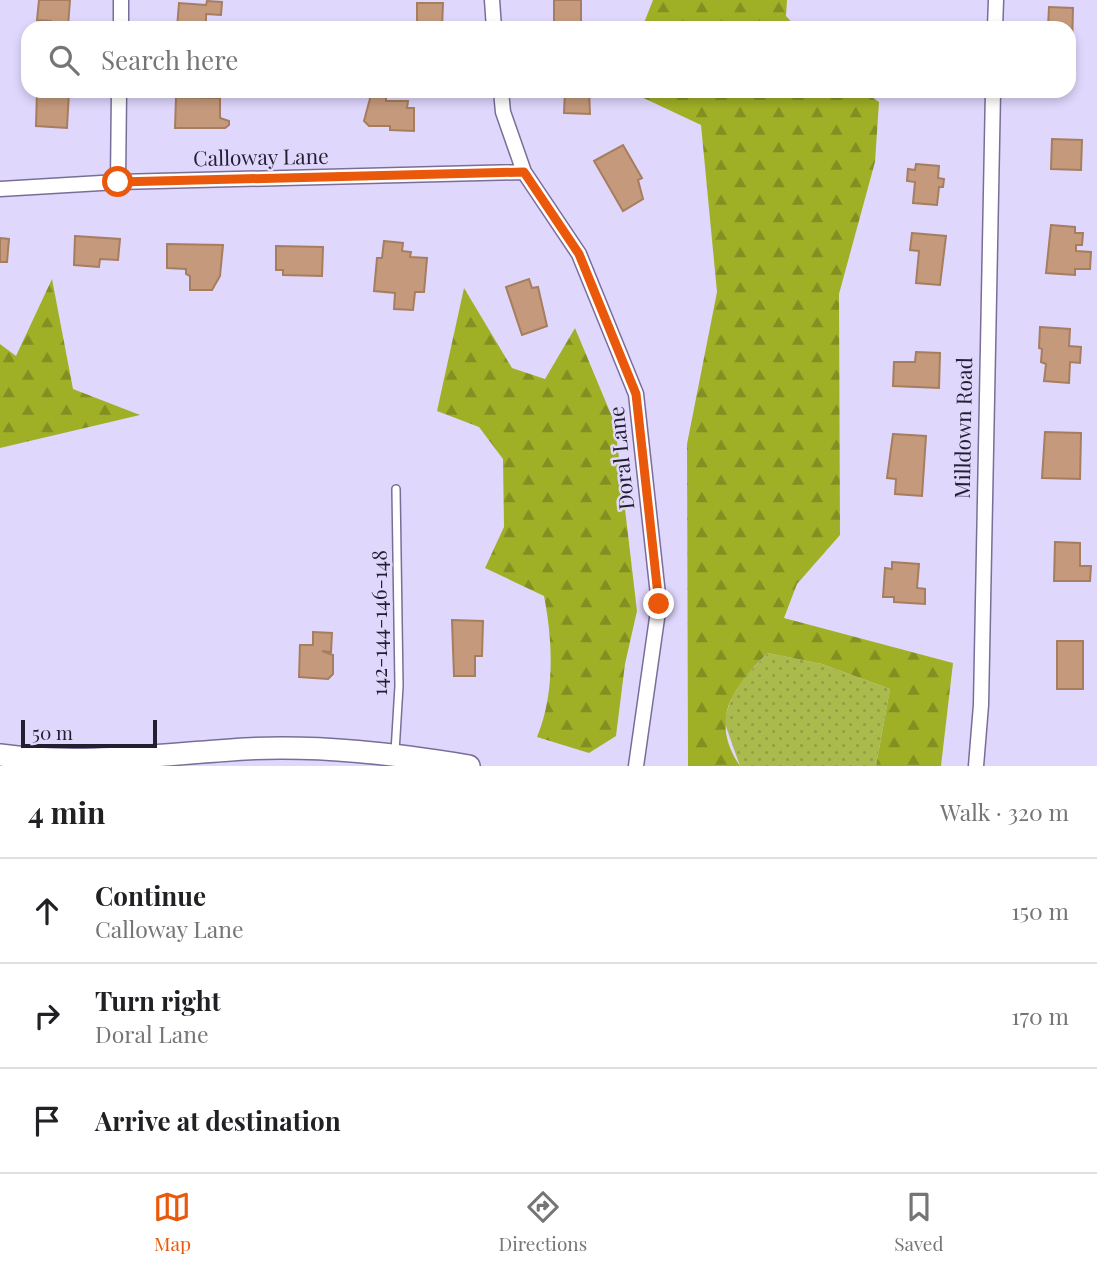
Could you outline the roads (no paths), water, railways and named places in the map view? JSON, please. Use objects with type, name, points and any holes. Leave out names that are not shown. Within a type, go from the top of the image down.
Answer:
[{"type":"main road","points":[[0,755],[87,761],[284,748],[395,756],[469,766]]},
{"type":"street","points":[[121,0],[121,21]]},
{"type":"street","points":[[492,0],[494,21]]},
{"type":"street","points":[[995,21],[996,0]]},
{"type":"street","points":[[118,182],[120,98]]},
{"type":"street","name":"Doral Lane","points":[[502,98],[503,112],[524,172],[579,254],[636,394],[659,604],[636,766]]},
{"type":"street","name":"Milldown Road","points":[[975,766],[981,705],[993,98]]},
{"type":"street","name":"Calloway Lane","points":[[0,189],[118,182],[524,172]]},
{"type":"lane","name":"142-144-146-148","points":[[395,756],[399,650],[396,489]]}]
